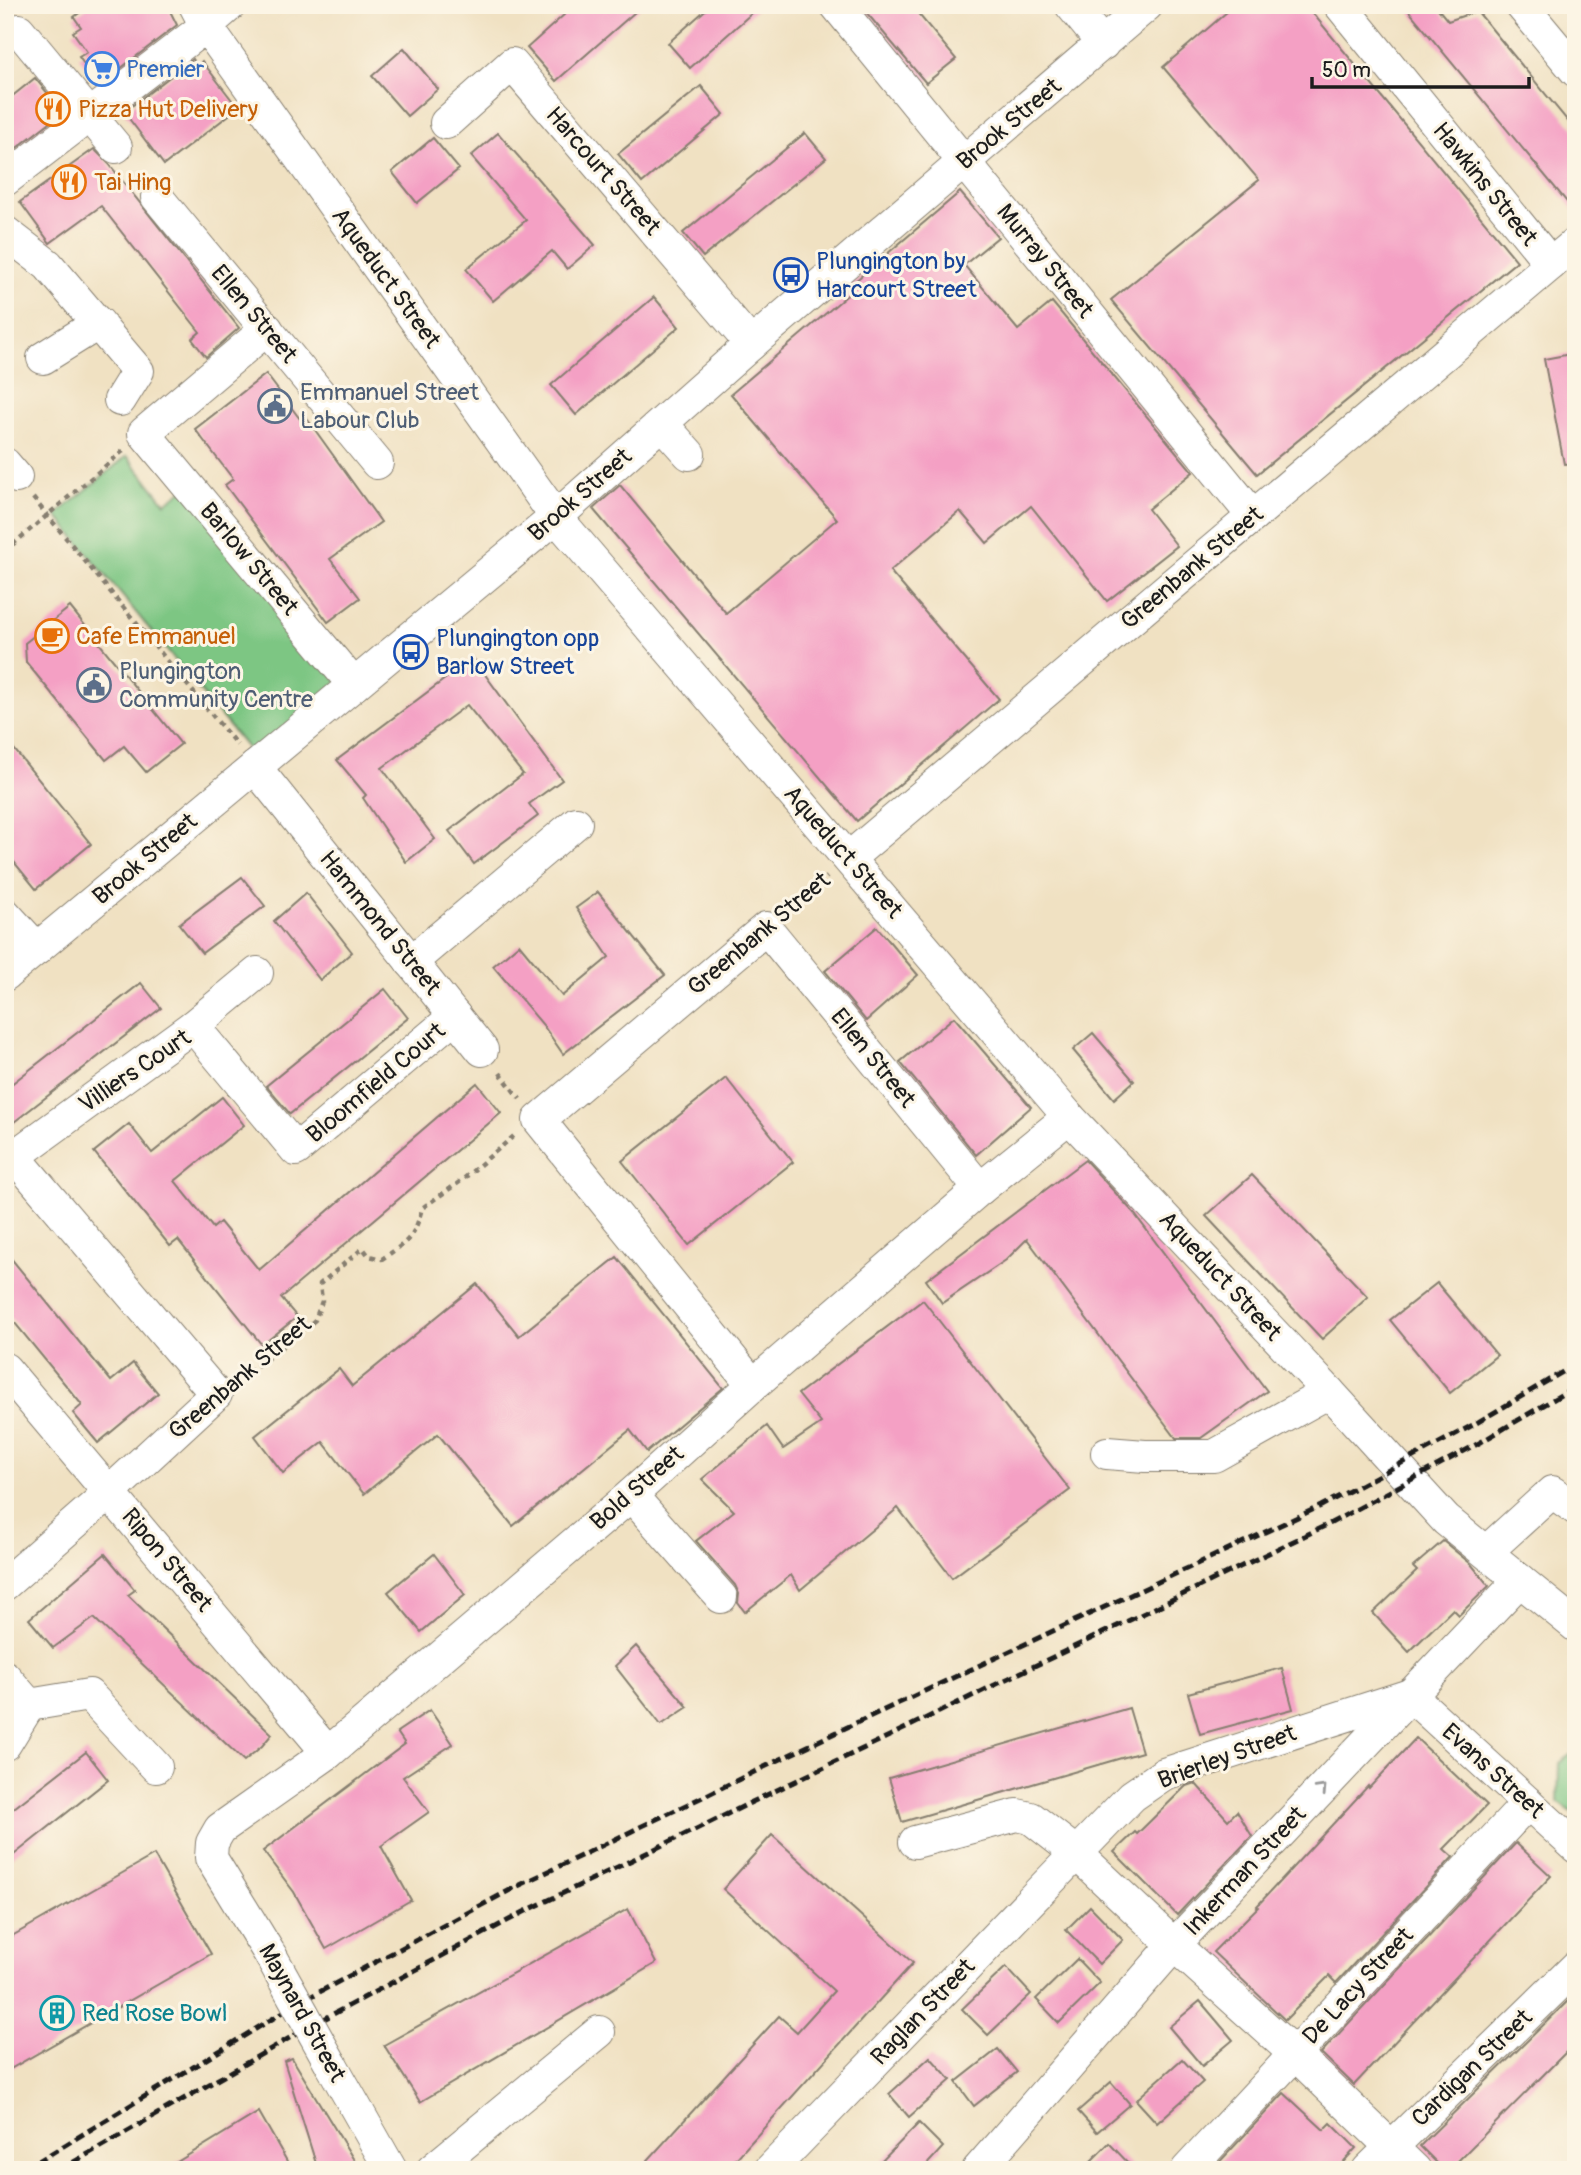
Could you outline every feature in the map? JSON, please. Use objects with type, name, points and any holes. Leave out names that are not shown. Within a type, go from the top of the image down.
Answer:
[{"type":"street","points":[[5,180],[89,115],[200,16],[230,5]]},
{"type":"street","name":"Murray Street","points":[[836,5],[1254,516]]},
{"type":"street","points":[[1071,5],[1103,44]]},
{"type":"street","name":"Brook Street","points":[[5,975],[556,517],[751,344],[1147,5]]},
{"type":"street","name":"Hawkins Street","points":[[1339,5],[1551,264]]},
{"type":"street","points":[[1521,5],[1575,68]]},
{"type":"street","name":"Aqueduct Street","points":[[200,16],[556,517],[1069,1117],[1446,1520],[1576,1626]]},
{"type":"street","points":[[19,30],[116,147]]},
{"type":"street","name":"Harcourt Street","points":[[446,123],[512,64],[751,344]]},
{"type":"street","name":"Ellen Street","points":[[157,197],[377,463]]},
{"type":"street","points":[[5,232],[48,265],[138,371],[120,400]]},
{"type":"street","name":"Greenbank Street","points":[[849,858],[1576,243]]},
{"type":"street","points":[[43,358],[99,323]]},
{"type":"street","points":[[144,433],[267,329]]},
{"type":"street","points":[[662,424],[689,454]]},
{"type":"street","name":"Barlow Street","points":[[144,433],[354,685]]},
{"type":"street","name":"Hammond Street","points":[[255,767],[482,1050]]},
{"type":"street","points":[[411,962],[576,823]]},
{"type":"street","points":[[5,914],[37,948]]},
{"type":"street","name":"Greenbank Street","points":[[539,1120],[766,928]]},
{"type":"street","name":"Ellen Street","points":[[766,928],[980,1189]]},
{"type":"street","points":[[193,1026],[257,973]]},
{"type":"street","name":"Bloomfield Court","points":[[296,1150],[455,1016]]},
{"type":"street","name":"Villiers Court","points":[[216,1394],[9,1159],[193,1026],[296,1150]]},
{"type":"street","name":"Bold Street","points":[[211,1858],[212,1843],[220,1829],[328,1753],[631,1495],[753,1385],[980,1189],[1069,1117]]},
{"type":"street","points":[[539,1120],[753,1385]]},
{"type":"street","name":"Ripon Street","points":[[5,1369],[328,1753]]},
{"type":"street","points":[[1107,1453],[1214,1456],[1329,1392]]},
{"type":"street","name":"Greenbank Street","points":[[5,1584],[216,1394]]},
{"type":"street","points":[[1486,1552],[1552,1492],[1576,1509]]},
{"type":"street","points":[[631,1495],[721,1597]]},
{"type":"street","name":"Inkerman Street","points":[[978,2170],[1174,1945],[1520,1580]]},
{"type":"street","points":[[5,1677],[29,1705]]},
{"type":"street","points":[[5,1744],[29,1705],[89,1695],[156,1768]]},
{"type":"street","name":"Evans Street","points":[[1410,1696],[1576,1847]]},
{"type":"street","name":"Brierley Street","points":[[1076,1853],[1132,1796],[1164,1774],[1410,1696]]},
{"type":"street","name":"De Lacy Street","points":[[1187,2170],[1528,1803]]},
{"type":"street","points":[[915,1842],[1017,1815],[1031,1818],[1076,1853],[1295,2054],[1415,2170]]},
{"type":"street","name":"Raglan Street","points":[[770,2170],[1076,1853]]},
{"type":"street","name":"Maynard Street","points":[[211,1858],[271,1956],[391,2170]]},
{"type":"street","name":"Cardigan Street","points":[[1368,2170],[1576,1967]]},
{"type":"street","points":[[432,2170],[599,2032]]},
{"type":"path","points":[[5,551],[144,433]]},
{"type":"path","points":[[11,470],[255,767]]},
{"type":"path","name":"Greenbank Street","points":[[766,928],[849,858]]},
{"type":"path","points":[[482,1050],[539,1120]]},
{"type":"path","name":"Greenbank Street","points":[[216,1394],[268,1358],[315,1320],[322,1300],[320,1284],[363,1248],[369,1256],[382,1259],[408,1241],[417,1229],[422,1208],[461,1181],[514,1135],[539,1120]]},
{"type":"green space","points":[[127,456],[165,503],[184,489],[345,686],[256,759],[56,515]]},
{"type":"green space","points":[[1576,1751],[1576,1813],[1558,1802],[1559,1763]]},
{"type":"building","points":[[90,5],[167,5],[177,25],[99,85],[79,57],[87,52],[73,32],[81,27],[74,17]]},
{"type":"building","points":[[575,5],[643,5],[556,81],[527,48]]},
{"type":"building","points":[[711,5],[761,5],[690,68],[668,43]]},
{"type":"building","points":[[860,5],[911,5],[956,59],[926,83]]},
{"type":"building","points":[[1235,5],[1306,5],[1517,261],[1257,474],[1111,300],[1259,180],[1163,67]]},
{"type":"building","points":[[1404,5],[1435,5],[1448,21],[1477,11],[1576,131],[1576,213]]},
{"type":"building","points":[[404,48],[438,89],[407,116],[372,76]]},
{"type":"building","points":[[193,59],[197,66],[202,61],[238,108],[164,165],[124,112]]},
{"type":"building","points":[[35,78],[63,112],[5,157],[5,102]]},
{"type":"building","points":[[701,86],[724,114],[642,183],[618,154]]},
{"type":"building","points":[[498,133],[595,245],[567,269],[552,251],[493,301],[466,269],[526,220],[471,156]]},
{"type":"building","points":[[805,133],[826,158],[703,257],[683,233]]},
{"type":"building","points":[[433,138],[459,169],[417,203],[392,172]]},
{"type":"building","points":[[94,149],[109,164],[239,328],[206,357],[192,339],[200,332],[101,206],[50,243],[20,202]]},
{"type":"building","points":[[960,192],[998,237],[964,265],[1018,330],[1052,302],[1193,472],[1148,509],[1177,546],[1107,601],[1031,506],[987,543],[960,511],[890,571],[999,699],[857,821],[593,509],[620,485],[726,613],[837,519],[731,394],[851,292],[847,288]]},
{"type":"building","points":[[654,297],[679,327],[576,415],[551,385]]},
{"type":"building","points":[[1576,353],[1576,463],[1564,464],[1544,359]]},
{"type":"building","points":[[266,374],[300,419],[305,416],[381,522],[330,559],[360,598],[328,622],[225,485],[233,479],[195,429]]},
{"type":"building","name":"Plungington Community Centre","points":[[70,607],[181,744],[146,772],[124,746],[106,760],[26,662],[25,643]]},
{"type":"building","points":[[473,658],[562,780],[529,804],[538,816],[474,864],[449,831],[523,774],[467,705],[382,768],[435,839],[406,862],[363,798],[366,795],[337,760]]},
{"type":"building","points":[[5,738],[91,844],[36,889],[5,851]]},
{"type":"building","points":[[242,877],[265,906],[202,953],[179,924]]},
{"type":"building","points":[[598,892],[665,975],[563,1054],[543,1025],[493,966],[519,944],[562,996],[609,957],[576,908]]},
{"type":"building","points":[[306,893],[352,952],[320,980],[274,921]]},
{"type":"building","points":[[877,927],[918,975],[866,1021],[825,971]]},
{"type":"building","points":[[141,983],[161,1008],[5,1129],[5,1089]]},
{"type":"building","points":[[385,989],[408,1018],[290,1114],[266,1086]]},
{"type":"building","points":[[954,1017],[1031,1107],[976,1155],[900,1062]]},
{"type":"building","points":[[1093,1033],[1134,1081],[1114,1099],[1073,1050]]},
{"type":"building","points":[[726,1078],[793,1162],[689,1245],[622,1161]]},
{"type":"building","points":[[477,1083],[501,1113],[281,1298],[297,1317],[262,1345],[178,1240],[170,1246],[94,1152],[129,1124],[152,1153],[222,1097],[244,1125],[175,1181],[213,1228],[220,1222],[259,1270]]},
{"type":"building","points":[[1085,1160],[1133,1212],[1267,1391],[1201,1438],[1176,1438],[1027,1239],[1006,1260],[942,1303],[926,1280]]},
{"type":"building","points":[[1252,1175],[1368,1297],[1322,1339],[1206,1216]]},
{"type":"building","points":[[5,1251],[111,1381],[133,1363],[158,1393],[98,1443],[73,1413],[82,1405],[5,1311]]},
{"type":"building","points":[[617,1257],[723,1388],[647,1452],[630,1430],[513,1526],[438,1434],[364,1494],[323,1442],[283,1473],[255,1436],[339,1369],[352,1386],[477,1284],[519,1336]]},
{"type":"building","points":[[1437,1283],[1497,1355],[1450,1393],[1390,1320]]},
{"type":"building","points":[[923,1300],[1070,1490],[952,1578],[898,1508],[800,1590],[791,1575],[745,1612],[738,1603],[739,1594],[735,1585],[696,1541],[734,1511],[702,1479],[767,1426],[783,1449],[821,1423],[798,1394]]},
{"type":"building","points":[[1443,1541],[1471,1564],[1489,1586],[1459,1615],[1453,1609],[1409,1652],[1373,1613],[1417,1571],[1413,1567]]},
{"type":"building","points":[[105,1554],[135,1590],[128,1595],[272,1734],[244,1761],[94,1618],[53,1648],[29,1619]]},
{"type":"building","points":[[434,1554],[465,1595],[421,1632],[388,1592]]},
{"type":"building","points":[[636,1646],[688,1707],[661,1725],[615,1666]]},
{"type":"building","points":[[1282,1668],[1293,1709],[1200,1734],[1188,1693]]},
{"type":"building","points":[[1129,1708],[1142,1752],[902,1822],[889,1778]]},
{"type":"building","points":[[430,1710],[453,1744],[403,1777],[429,1812],[381,1846],[411,1900],[326,1949],[294,1892],[263,1851],[405,1744],[397,1732]]},
{"type":"building","points":[[1416,1738],[1487,1805],[1444,1849],[1453,1857],[1336,1983],[1329,1976],[1285,2020],[1213,1952]]},
{"type":"building","points":[[86,1752],[108,1780],[5,1862],[5,1815]]},
{"type":"building","points":[[1195,1783],[1228,1820],[1237,1811],[1252,1836],[1177,1915],[1114,1852],[1135,1832],[1137,1834],[1186,1786]]},
{"type":"building","points":[[772,1835],[913,1963],[726,2170],[639,2170],[779,2016],[797,2032],[834,1991],[723,1889]]},
{"type":"building","points":[[1516,1843],[1551,1876],[1354,2085],[1321,2053]]},
{"type":"building","name":"Red Rose Bowl","points":[[154,1855],[211,1954],[5,2072],[5,1940]]},
{"type":"building","points":[[1090,1906],[1123,1940],[1099,1964],[1066,1930]]},
{"type":"building","points":[[628,1909],[656,1963],[420,2102],[384,2045]]},
{"type":"building","points":[[1077,1959],[1100,1983],[1059,2023],[1036,1999]]},
{"type":"building","points":[[1006,1967],[1031,1994],[988,2035],[962,2009]]},
{"type":"building","points":[[1576,1993],[1576,2042],[1449,2170],[1444,2170],[1420,2146]]},
{"type":"building","points":[[1200,2001],[1233,2040],[1202,2066],[1169,2027]]},
{"type":"building","points":[[998,2049],[1017,2072],[974,2106],[956,2082]]},
{"type":"building","points":[[930,2057],[951,2080],[909,2117],[889,2094]]},
{"type":"building","points":[[292,2058],[360,2170],[318,2170],[284,2061]]},
{"type":"building","points":[[1182,2059],[1203,2082],[1157,2123],[1136,2100]]},
{"type":"building","points":[[1111,2082],[1130,2104],[1097,2132],[1078,2111]]},
{"type":"building","points":[[1284,2093],[1324,2130],[1331,2123],[1356,2148],[1336,2170],[1212,2170]]},
{"type":"building","points":[[259,2112],[292,2170],[164,2170]]},
{"type":"building","points":[[919,2123],[943,2147],[922,2170],[873,2170]]},
{"type":"building","points":[[1109,2143],[1135,2170],[1082,2170]]},
{"type":"railway","points":[[24,2170],[295,2005],[512,1889],[841,1730],[1321,1506],[1473,1425],[1576,1364]]},
{"type":"railway","points":[[60,2170],[307,2028],[524,1912],[1331,1523],[1481,1442],[1576,1386]]},
{"type":"place","name":"Premier","points":[[102,69]]},
{"type":"place","name":"Pizza Hut Delivery","points":[[53,109]]},
{"type":"place","name":"Tai Hing","points":[[69,182]]},
{"type":"place","name":"Plungington by Harcourt Street","points":[[791,275]]},
{"type":"place","name":"Emmanuel Street Labour Club","points":[[275,406]]},
{"type":"place","name":"Cafe Emmanuel","points":[[52,636]]},
{"type":"place","name":"Plungington opp Barlow Street","points":[[411,652]]},
{"type":"place","name":"Plungington Community Centre","points":[[94,685]]},
{"type":"place","name":"Red Rose Bowl","points":[[57,2013]]}]
